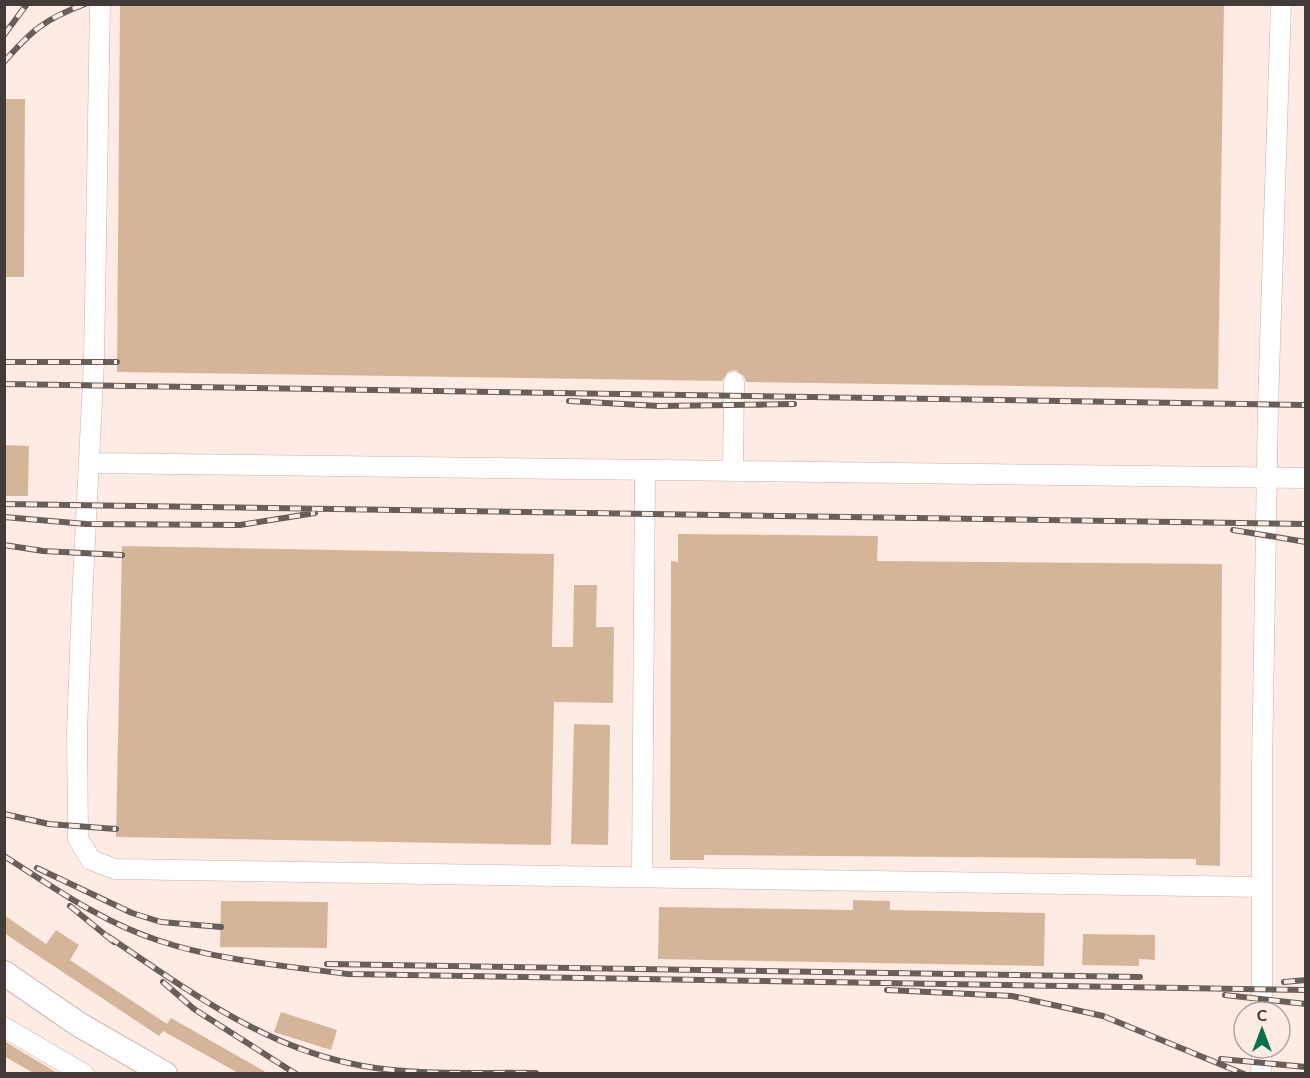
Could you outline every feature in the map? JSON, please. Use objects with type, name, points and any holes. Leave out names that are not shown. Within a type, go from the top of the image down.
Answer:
[{"type":"main road","points":[[4,973],[78,1024],[165,1074]]},
{"type":"lane","points":[[100,4],[94,361],[78,719],[78,839],[91,860],[115,869],[1261,887]]},
{"type":"lane","points":[[1262,1000],[1261,887],[1267,478],[1281,4]]},
{"type":"lane","points":[[733,471],[734,382]]},
{"type":"lane","points":[[89,464],[1305,478]]},
{"type":"lane","points":[[642,876],[645,470]]},
{"type":"lane","points":[[4,1027],[84,1074]]},
{"type":"building","points":[[120,4],[1224,4],[1218,389],[746,382],[744,376],[735,370],[728,372],[722,381],[117,372]]},
{"type":"building","points":[[4,99],[25,99],[24,277],[4,277]]},
{"type":"building","points":[[4,445],[29,446],[28,496],[4,496]]},
{"type":"building","points":[[678,534],[878,536],[877,561],[1222,564],[1220,866],[1196,865],[1196,859],[704,855],[704,860],[670,860],[671,561],[678,562]]},
{"type":"building","points":[[122,546],[554,554],[552,647],[573,647],[574,585],[597,585],[596,627],[614,627],[613,703],[554,702],[551,845],[116,837]]},
{"type":"building","points":[[574,724],[610,725],[608,845],[571,844]]},
{"type":"building","points":[[853,900],[890,901],[890,910],[1045,913],[1044,966],[658,959],[659,907],[853,910]]},
{"type":"building","points":[[221,901],[328,902],[327,948],[220,947]]},
{"type":"building","points":[[4,915],[46,944],[56,930],[79,945],[70,960],[167,1024],[171,1018],[269,1074],[240,1074],[163,1031],[159,1036],[4,933]]},
{"type":"building","points":[[1083,934],[1155,935],[1155,960],[1139,959],[1139,966],[1082,965]]},
{"type":"building","points":[[281,1012],[337,1030],[331,1050],[274,1032]]},
{"type":"building","points":[[4,1041],[59,1074],[35,1074],[4,1056]]},
{"type":"railway","points":[[4,35],[27,4]]},
{"type":"railway","points":[[4,62],[40,27],[59,15],[85,4]]},
{"type":"railway","points":[[4,362],[117,362]]},
{"type":"railway","points":[[4,384],[1306,405]]},
{"type":"railway","points":[[569,401],[659,406],[794,404]]},
{"type":"railway","points":[[4,504],[1306,524]]},
{"type":"railway","points":[[4,517],[86,524],[240,525],[315,513]]},
{"type":"railway","points":[[1233,530],[1306,542]]},
{"type":"railway","points":[[4,545],[43,551],[122,555]]},
{"type":"railway","points":[[4,814],[49,824],[116,829]]},
{"type":"railway","points":[[4,856],[97,914],[157,940],[203,953],[348,974],[1306,990]]},
{"type":"railway","points":[[37,868],[132,913],[161,922],[221,927]]},
{"type":"railway","points":[[70,906],[114,942]]},
{"type":"railway","points":[[109,937],[169,978],[230,1015],[261,1032],[328,1058],[363,1066],[406,1071],[536,1073]]},
{"type":"railway","points":[[327,964],[1140,977]]},
{"type":"railway","points":[[1284,982],[1306,980]]},
{"type":"railway","points":[[163,982],[194,1009],[296,1074]]},
{"type":"railway","points":[[887,990],[1012,996],[1103,1016],[1244,1074]]},
{"type":"railway","points":[[1225,995],[1306,1004]]},
{"type":"railway","points":[[1221,1059],[1306,1067]]}]
